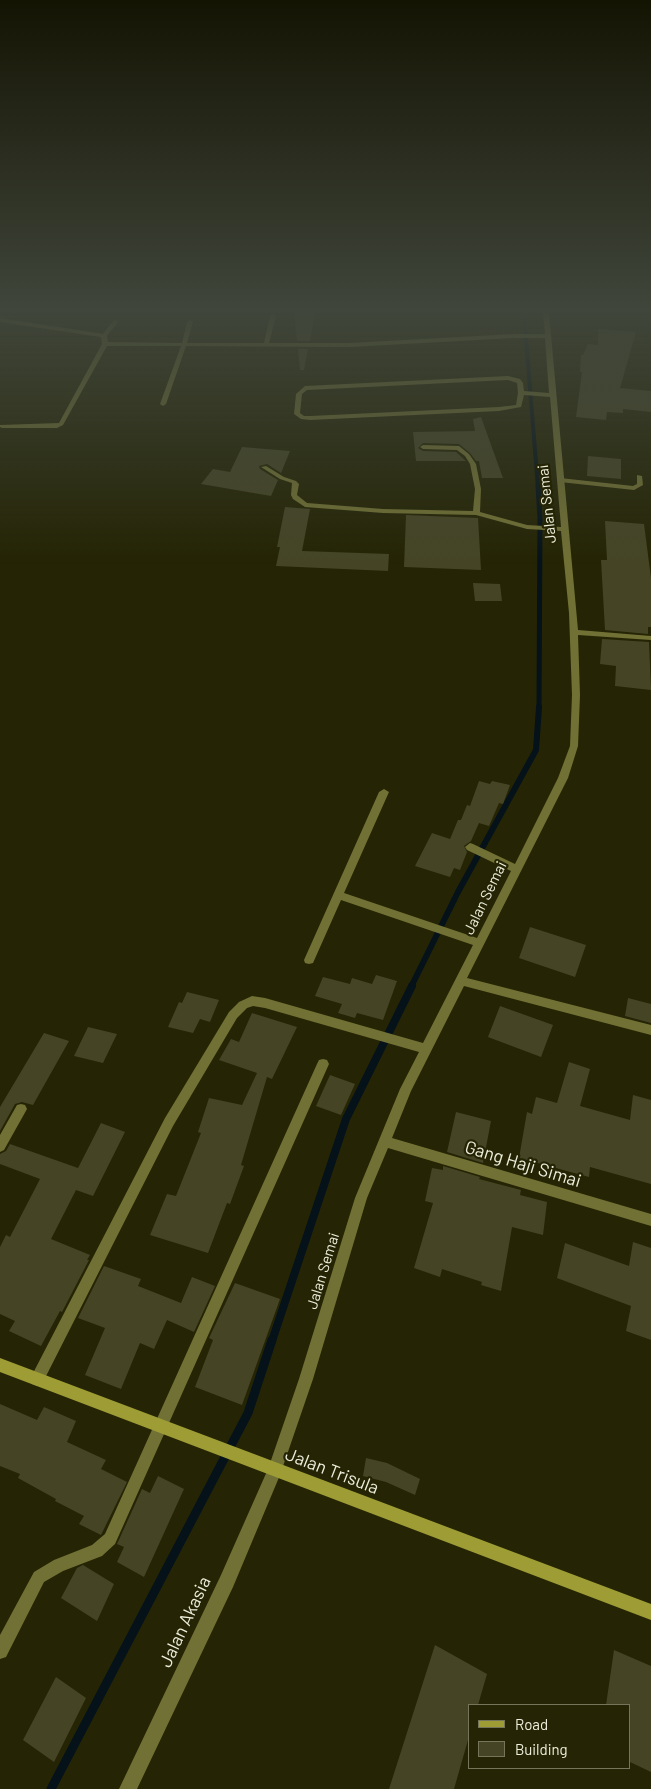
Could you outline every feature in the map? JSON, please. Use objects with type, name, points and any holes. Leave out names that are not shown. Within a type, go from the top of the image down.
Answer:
[{"type":"street","points":[[2,426],[57,426],[61,424],[76,396]]},
{"type":"street","points":[[163,404],[166,396]]},
{"type":"street","points":[[299,396],[297,414],[303,418],[508,408],[519,406],[520,396]]},
{"type":"street","name":"Jalan Semai","points":[[269,1467],[306,1379],[361,1198],[384,1141],[406,1089],[563,778],[574,746],[576,695],[573,613],[562,529],[560,480],[549,396]]},
{"type":"street","points":[[423,447],[460,448],[467,455],[473,464],[478,489],[476,514]]},
{"type":"street","points":[[264,467],[282,478],[294,482],[296,484],[294,495],[296,500],[306,505],[476,514],[528,527],[562,529]]},
{"type":"street","points":[[560,480],[634,488],[640,485],[639,476]]},
{"type":"street","points":[[573,632],[651,638]]},
{"type":"street","points":[[309,960],[384,792]]},
{"type":"street","points":[[470,847],[516,870]]},
{"type":"street","points":[[339,895],[480,943]]},
{"type":"street","points":[[462,981],[651,1030]]},
{"type":"street","points":[[37,1379],[169,1122],[238,1010],[243,1005],[252,1001],[265,1003],[427,1049]]},
{"type":"street","points":[[0,1651],[39,1576],[59,1565],[97,1551],[110,1540],[163,1426],[323,1064]]},
{"type":"street","points":[[0,1146],[21,1109]]},
{"type":"street","name":"Gang Haji Simai","points":[[384,1141],[651,1220]]},
{"type":"street","name":"Jalan Trisula","points":[[0,1364],[651,1612]]},
{"type":"street","name":"Jalan Akasia","points":[[128,1789],[227,1581],[269,1467]]},
{"type":"building","points":[[579,396],[651,396],[651,412],[623,409],[623,413],[607,412],[606,420],[576,417]]},
{"type":"building","points":[[481,417],[503,478],[482,478],[479,461],[476,461],[459,444],[423,443],[418,448],[423,451],[456,452],[466,461],[416,461],[413,432],[475,431],[473,419]]},
{"type":"building","points":[[242,447],[290,451],[281,473],[267,464],[259,466],[260,469],[278,480],[271,496],[201,484],[213,469],[230,472]]},
{"type":"building","points":[[588,456],[621,459],[621,479],[587,476]]},
{"type":"building","points":[[285,507],[310,509],[302,551],[389,554],[388,571],[276,566],[280,547],[277,547]]},
{"type":"building","points":[[406,515],[478,518],[481,570],[404,567]]},
{"type":"building","points":[[605,521],[644,524],[651,578],[651,627],[648,627],[648,634],[605,630],[601,560],[607,560]]},
{"type":"building","points":[[473,583],[500,584],[502,601],[475,601]]},
{"type":"building","points":[[602,639],[649,642],[651,690],[615,686],[616,666],[600,664]]},
{"type":"building","points":[[479,781],[490,784],[492,781],[510,785],[503,804],[499,803],[489,826],[479,823],[471,841],[464,846],[467,852],[460,870],[454,868],[450,877],[415,866],[432,833],[450,839],[467,805],[470,806]]},
{"type":"building","points":[[530,927],[586,945],[575,977],[519,958]]},
{"type":"building","points":[[376,975],[397,981],[383,1020],[357,1013],[355,1018],[338,1013],[342,1004],[315,996],[323,977],[350,984],[352,978],[372,984]]},
{"type":"building","points":[[187,992],[219,1000],[210,1022],[200,1019],[193,1033],[168,1027],[179,1002],[182,1003]]},
{"type":"building","points":[[628,998],[651,1004],[651,1023],[625,1016]]},
{"type":"building","points":[[500,1006],[553,1025],[541,1057],[488,1037]]},
{"type":"building","points":[[252,1013],[297,1027],[272,1079],[267,1077],[241,1165],[244,1166],[230,1204],[227,1203],[208,1253],[150,1235],[167,1194],[176,1196],[201,1133],[198,1132],[209,1098],[242,1105],[257,1073],[219,1060],[231,1039],[239,1042]]},
{"type":"building","points":[[88,1027],[117,1034],[103,1063],[74,1056]]},
{"type":"building","points":[[44,1033],[69,1041],[33,1105],[22,1102],[15,1104],[0,1131],[0,1107]]},
{"type":"building","points":[[569,1062],[590,1069],[580,1106],[630,1120],[633,1095],[651,1100],[651,1184],[590,1167],[589,1177],[519,1158],[527,1112],[532,1114],[536,1097],[557,1103]]},
{"type":"building","points":[[330,1075],[355,1084],[341,1115],[316,1106]]},
{"type":"building","points":[[456,1112],[491,1121],[483,1163],[447,1152]]},
{"type":"building","points":[[101,1123],[125,1132],[93,1196],[76,1190],[51,1239],[90,1255],[62,1312],[60,1311],[41,1346],[9,1331],[15,1321],[0,1314],[0,1247],[6,1235],[10,1237],[40,1179],[0,1164],[0,1154],[6,1151],[10,1144],[78,1168]]},
{"type":"building","points":[[443,1166],[480,1177],[479,1179],[521,1190],[520,1195],[547,1202],[543,1235],[512,1227],[501,1291],[481,1285],[482,1282],[442,1269],[440,1277],[414,1268],[433,1203],[425,1201],[432,1168],[443,1170]]},
{"type":"building","points":[[633,1242],[651,1248],[651,1340],[626,1331],[631,1306],[557,1278],[565,1243],[629,1266]]},
{"type":"building","points":[[104,1266],[141,1279],[138,1286],[181,1303],[192,1277],[215,1286],[194,1332],[167,1320],[154,1349],[140,1343],[121,1389],[85,1375],[105,1328],[78,1318]]},
{"type":"building","points":[[235,1283],[280,1299],[242,1405],[195,1387],[213,1340],[209,1338]]},
{"type":"building","points":[[0,1404],[37,1420],[44,1407],[76,1421],[67,1442],[106,1460],[101,1469],[127,1482],[101,1535],[79,1524],[84,1516],[18,1478],[20,1474],[0,1466]]},
{"type":"building","points":[[366,1458],[387,1463],[420,1479],[415,1495],[386,1482],[363,1476]]},
{"type":"building","points":[[158,1476],[184,1489],[144,1577],[117,1562],[124,1547],[117,1544],[142,1489],[150,1493]]},
{"type":"building","points":[[83,1565],[114,1584],[97,1621],[61,1598],[77,1568]]},
{"type":"building","points":[[435,1645],[487,1674],[478,1704],[468,1704],[468,1740],[454,1789],[389,1789]]},
{"type":"building","points":[[614,1650],[651,1666],[651,1772],[631,1762],[631,1704],[606,1704]]},
{"type":"building","points":[[56,1677],[86,1698],[54,1762],[23,1740]]},
{"type":"waterway","points":[[531,396],[538,488]]},
{"type":"waterway","points":[[538,486],[540,518],[539,708]]},
{"type":"waterway","points":[[411,987],[458,892],[536,750],[539,707]]},
{"type":"waterway","points":[[272,1341],[346,1119],[412,986]]},
{"type":"waterway","points":[[51,1789],[248,1413],[272,1340]]}]
